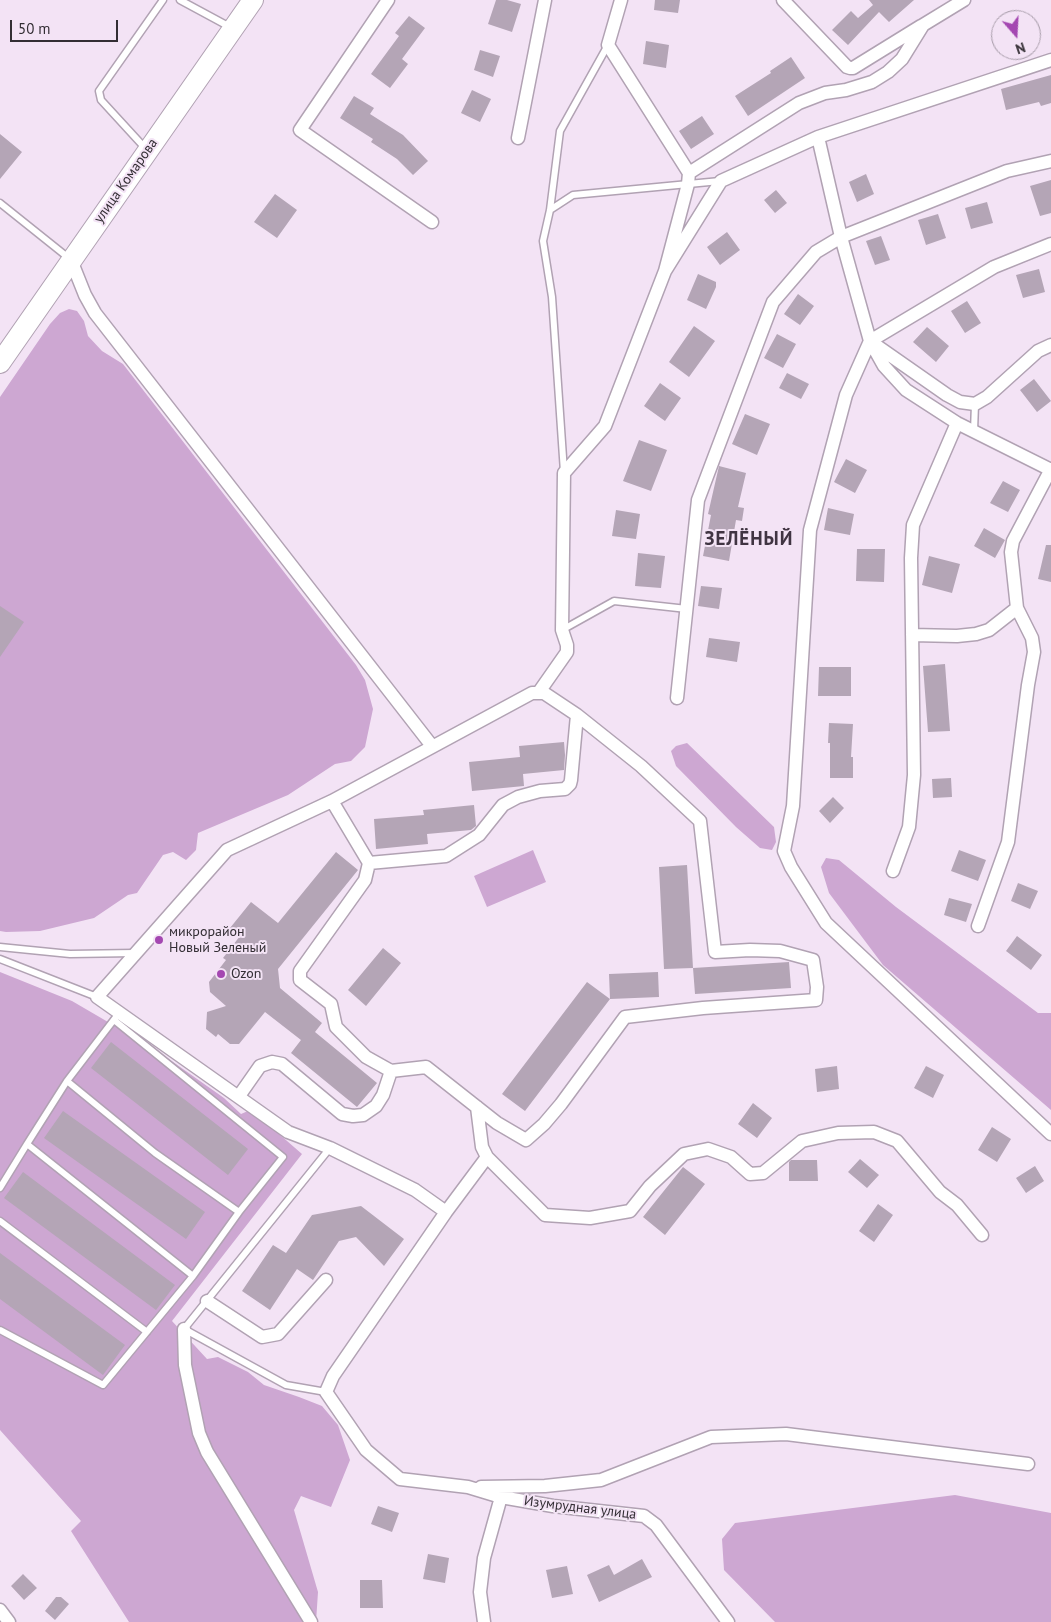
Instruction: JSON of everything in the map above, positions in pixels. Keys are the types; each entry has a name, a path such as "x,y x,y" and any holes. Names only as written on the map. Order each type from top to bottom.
{"main road":[{"name":"улица Комарова","path":"0,364 253,0"}],"street":[{"path":"388,0 300,130 432,222"},
{"path":"518,138 545,0"},
{"path":"621,0 608,45 688,179"},
{"path":"783,0 847,68 853,68 964,0"},
{"path":"539,692 567,652 567,645 562,630 564,473 606,426 665,271 688,179 799,103 825,93 846,90 872,82 880,77 902,59 923,24"},
{"path":"665,271 721,181 818,137 1051,60"},
{"path":"818,137 841,237 870,341 884,366 906,390 957,423 1051,470 1013,541 1011,560 1018,608 1032,638 1034,652 1008,842 978,926"},
{"path":"677,698 698,500 773,302 816,252 841,237 1007,171 1051,160"},
{"path":"1051,244 994,267 870,341 846,395 810,530 793,806 784,851 791,867 826,923 1051,1134"},
{"path":"71,260 85,295 95,313 432,746"},
{"path":"870,341 947,395 960,402 975,404 988,397 1038,351 1051,345"},
{"path":"893,871 909,828 914,775 911,558 913,525 957,423"},
{"path":"912,635 957,636 976,634 989,630 1018,608"},
{"path":"332,801 370,863 365,880 300,971 300,980 331,1004 336,1028 366,1057 391,1071 426,1067 497,1123 526,1140 544,1124 561,1104 625,1018 703,1008 816,1000 818,986 813,960 780,951 715,952 700,821 642,766 577,715 544,693 539,692 532,693 332,801 227,850 97,997 117,1017 239,1096 288,1132 330,1148 415,1190 446,1212"},
{"path":"370,863 446,856 479,835 503,806 518,797 540,790 565,789 572,780 577,715"},
{"path":"239,1096 260,1066 272,1062 282,1064 342,1114 363,1115 376,1106 383,1095 391,1071"},
{"path":"477,1108 482,1147 486,1157 545,1215 590,1218 630,1211 650,1186 684,1154 708,1149 731,1158 750,1174 763,1173 802,1141 838,1133 874,1132 896,1141 940,1192 957,1205 982,1235"},
{"path":"486,1157 333,1376 326,1392 366,1450 400,1479 468,1487 545,1486 601,1480 711,1437 786,1434 1028,1464"},
{"path":"207,1301 262,1337 278,1334 326,1280"},
{"path":"184,1329 185,1365 199,1433 207,1452 311,1622"},
{"name":"Изумрудная улица","path":"468,1487 501,1497 554,1506 644,1516 656,1525 728,1622"},
{"path":"484,1622 480,1592 484,1558 501,1497"},
{"path":"0,1610 9,1622"}],"lane":[{"path":"148,150 101,100 99,91 163,0"},
{"path":"180,0 233,29"},
{"path":"564,473 552,297 543,241 550,210 560,131 608,45"},
{"path":"550,210 574,195 688,179 721,181"},
{"path":"0,203 71,260"},
{"path":"974,431 975,404"},
{"path":"562,630 614,601 686,610"},
{"path":"0,947 70,954 135,953"},
{"path":"0,958 97,997"},
{"path":"0,1188 67,1082 117,1017 283,1156 239,1212 193,1276 103,1385 0,1330"},
{"path":"67,1082 155,1153 239,1212"},
{"path":"27,1144 193,1276"},
{"path":"326,1392 286,1385 184,1329 330,1148"},
{"path":"0,1221 147,1332"}],"shaded area":[{"path":"69,309 77,311 84,321 88,336 102,351 123,364 356,665 365,680 373,709 365,747 351,761 335,764 288,795 198,833 196,850 186,860 173,852 163,855 137,893 128,895 94,918 40,931 6,932 0,931 0,397 50,324 60,313"},
{"path":"687,743 774,827 776,842 772,850 760,848 736,827 676,766 671,751 676,746"},
{"path":"533,850 546,882 487,907 474,876"},
{"path":"826,858 839,860 896,907 1038,1013 1051,1013 1051,1110 883,965 829,893 821,867"},
{"path":"0,972 72,1001 156,1050 224,1098 241,1114 248,1111 256,1114 302,1154 172,1321 207,1359 218,1357 248,1372 264,1385 322,1406 338,1425 350,1460 331,1507 301,1496 294,1510 318,1592 316,1622 129,1622 71,1531 81,1521 0,1430"},
{"path":"955,1495 1051,1513 1051,1622 775,1622 724,1570 722,1539 735,1523"}],"building":[{"path":"496,0 507,0 521,4 512,32 488,24"},
{"path":"655,0 680,0 678,13 654,10"},
{"path":"869,0 914,0 889,22 879,12 848,45 832,30 851,11 858,18 873,5"},
{"path":"409,16 425,28 402,59 408,64 390,88 371,74 399,36 395,33"},
{"path":"646,41 669,45 666,68 643,64"},
{"path":"480,50 500,56 493,77 474,70"},
{"path":"791,57 805,78 748,116 735,96 771,73 770,71"},
{"path":"1051,75 1051,103 1041,106 1039,102 1006,110 1001,89"},
{"path":"472,90 491,99 480,122 461,113"},
{"path":"354,96 374,108 370,114 403,135 428,161 413,175 397,159 371,142 373,139 340,118"},
{"path":"702,116 714,134 691,149 679,131"},
{"path":"0,134 22,152 0,179"},
{"path":"866,174 874,194 857,202 849,182"},
{"path":"1051,180 1051,213 1040,216 1030,186"},
{"path":"776,190 787,203 775,213 764,200"},
{"path":"275,194 297,210 277,238 254,222"},
{"path":"987,202 993,223 971,229 965,208"},
{"path":"938,214 946,238 926,245 918,220"},
{"path":"727,232 740,250 720,265 707,247"},
{"path":"881,236 890,260 875,265 866,241"},
{"path":"1039,269 1045,292 1023,298 1016,275"},
{"path":"698,274 716,282 716,287 706,309 687,300"},
{"path":"798,294 814,306 800,325 784,314"},
{"path":"967,301 981,323 965,333 951,311"},
{"path":"694,326 715,341 689,377 669,362"},
{"path":"927,327 949,346 936,362 913,342"},
{"path":"777,334 796,344 783,368 764,358"},
{"path":"787,373 809,384 801,399 779,388"},
{"path":"1034,379 1051,401 1037,412 1020,390"},
{"path":"660,383 681,398 665,421 644,406"},
{"path":"745,414 770,424 757,455 732,444"},
{"path":"639,440 667,450 651,491 623,481"},
{"path":"846,459 867,470 855,493 834,482"},
{"path":"719,466 746,473 738,507 744,508 742,521 736,520 729,561 703,556 711,515 708,514"},
{"path":"1003,481 1020,490 1008,512 990,503"},
{"path":"828,508 854,514 850,535 824,530"},
{"path":"616,510 640,514 636,539 612,536"},
{"path":"984,528 1005,540 995,558 974,546"},
{"path":"1046,545 1051,545 1051,582 1038,579"},
{"path":"857,549 885,549 884,582 856,581"},
{"path":"638,553 665,556 661,588 635,586"},
{"path":"929,556 960,564 952,593 922,585"},
{"path":"701,586 722,588 719,609 698,606"},
{"path":"0,606 24,622 0,657"},
{"path":"709,638 740,642 737,662 706,657"},
{"path":"945,664 950,731 928,732 923,666"},
{"path":"819,667 851,667 851,696 818,696"},
{"path":"829,723 853,724 851,757 853,757 853,778 830,778"},
{"path":"564,742 564,770 523,774 524,786 472,791 469,762 520,757 519,746"},
{"path":"951,778 952,797 933,798 932,779"},
{"path":"833,797 844,808 830,823 819,811"},
{"path":"474,805 476,826 471,830 427,834 428,844 376,849 374,819 424,815 423,810"},
{"path":"959,850 986,860 978,881 951,871"},
{"path":"336,852 358,870 278,969 280,988 322,1023 315,1032 377,1083 357,1107 291,1053 301,1040 265,1012 239,1044 230,1044 218,1034 216,1037 206,1029 207,1012 226,1006 210,992 209,982 226,960 223,958 240,936 230,928 251,902 278,923"},
{"path":"687,865 693,968 664,969 659,867"},
{"path":"1018,883 1038,891 1030,909 1011,901"},
{"path":"949,898 972,904 966,922 944,915"},
{"path":"1017,936 1042,955 1031,970 1006,951"},
{"path":"383,948 401,963 366,1006 348,990"},
{"path":"789,962 791,988 695,994 693,968"},
{"path":"658,972 659,997 610,999 609,974"},
{"path":"587,982 610,999 525,1111 502,1094"},
{"path":"111,1042 248,1149 228,1175 91,1068"},
{"path":"837,1066 839,1089 817,1092 815,1069"},
{"path":"926,1066 944,1075 933,1098 914,1088"},
{"path":"753,1103 772,1118 757,1138 738,1124"},
{"path":"63,1111 205,1212 186,1239 44,1138"},
{"path":"992,1127 1011,1139 997,1162 978,1150"},
{"path":"860,1159 879,1175 867,1188 848,1172"},
{"path":"791,1160 817,1160 818,1181 789,1181 789,1162"},
{"path":"1035,1166 1044,1181 1026,1193 1016,1178"},
{"path":"683,1167 705,1184 665,1235 643,1217"},
{"path":"23,1172 175,1285 156,1310 4,1198"},
{"path":"878,1204 893,1215 874,1242 859,1231"},
{"path":"361,1206 404,1239 384,1266 356,1237 339,1241 313,1280 297,1269 270,1310 242,1291 273,1245 286,1253 312,1215"},
{"path":"0,1253 125,1345 103,1375 0,1299"},
{"path":"378,1506 399,1513 392,1532 371,1524"},
{"path":"428,1554 449,1558 445,1583 423,1579"},
{"path":"642,1559 652,1577 599,1602 587,1575 609,1565 614,1575"},
{"path":"567,1566 573,1594 552,1598 546,1570"},
{"path":"23,1574 37,1588 24,1600 11,1586"},
{"path":"360,1580 382,1580 383,1608 360,1608"},
{"path":"56,1597 61,1597 69,1604 55,1620 45,1611"}],"place":[{"name":"микрорайон Новый Зеленый","path":"159,940"},
{"name":"Ozon","path":"221,974"}],"district":[{"name":"ЗЕЛЁНЫЙ","path":"749,540"}]}
